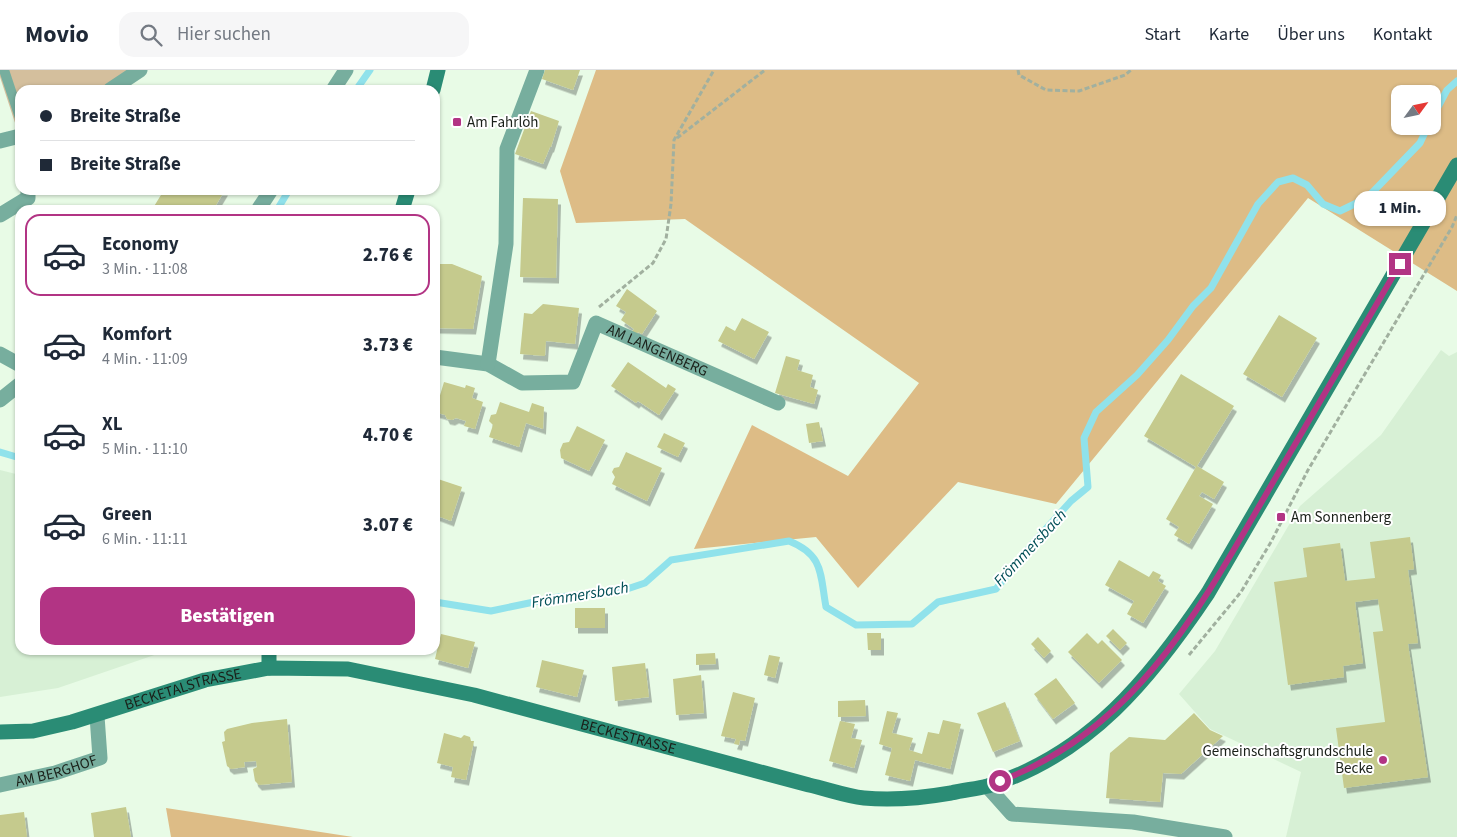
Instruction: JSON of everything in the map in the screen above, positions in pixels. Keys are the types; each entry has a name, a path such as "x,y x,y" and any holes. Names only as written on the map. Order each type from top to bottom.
{"main road":[{"path":"434,85 438,70"},
{"name":"BECKESTRASSE","path":"269,668 348,668 474,695 863,798 914,799 987,786 1027,771 1073,745 1098,726 1140,685 1164,657 1208,593 1457,165"},
{"path":"269,655 269,668"},
{"name":"BECKETALSTRASSE","path":"97,716 205,680 269,668"},
{"path":"0,732 33,730 97,716"}],"street":[{"path":"118,85 140,70"},
{"path":"336,85 346,70"},
{"path":"488,364 506,244 507,149 537,70"},
{"path":"0,141 15,137"},
{"path":"16,205 28,198 28,195"},
{"path":"0,215 15,206"},
{"name":"AM LANGENBERG","path":"440,358 488,364 522,383 573,382 596,323 778,403"},
{"path":"0,354 15,362"},
{"path":"0,400 15,388"},
{"name":"AM BERGHOF","path":"0,785 55,773 100,758 97,716"},
{"path":"987,786 1012,814 1133,822 1225,837"}],"lane":[{"path":"4,70 15,103"}],"path":[{"path":"596,323 600,304 653,263 666,239 671,204 674,140 714,70"},
{"path":"674,140 765,70"},
{"path":"1018,70 1019,75 1046,90 1079,91 1125,76 1131,70"}],"shaded area":[{"path":"0,70 133,70 109,85 15,85 15,123 0,77"},
{"path":"596,70 1457,70 1457,291 1308,198 1056,504 958,482 858,588 816,537 694,549 752,425 848,476 919,383 685,219 576,223 560,171"},
{"path":"1441,350 1449,356 1457,352 1457,837 1286,837 1301,772 1210,729 1179,694 1215,651 1300,506 1381,435"},
{"path":"0,470 15,474 15,655 154,655 58,688 0,697"},
{"path":"166,808 353,837 171,837"}],"building":[{"path":"545,70 580,70 573,90 542,79"},
{"path":"531,111 559,121 551,147 543,164 515,154"},
{"path":"161,195 222,195 216,205 155,205"},
{"path":"523,198 558,199 556,278 520,277"},
{"path":"440,264 452,264 482,276 473,329 440,328"},
{"path":"627,289 657,311 642,334 638,332 636,336 631,333 634,329 621,320 626,312 616,306"},
{"path":"543,304 579,308 575,344 546,341 545,356 520,354 524,313 532,314"},
{"path":"1279,315 1317,338 1282,397 1243,374"},
{"path":"742,318 769,332 754,359 718,341 726,326 735,331"},
{"path":"786,356 800,360 797,370 813,375 810,387 818,390 814,404 775,393"},
{"path":"628,362 666,388 668,384 676,389 659,415 638,401 636,403 611,386"},
{"path":"1181,374 1234,406 1197,466 1224,482 1214,499 1202,492 1199,496 1213,504 1189,544 1174,535 1179,527 1166,519 1196,467 1144,436"},
{"path":"444,382 465,388 466,385 475,388 472,398 483,402 475,429 464,426 466,421 456,418 452,420 447,419 445,415 440,414 440,395"},
{"path":"500,402 529,412 532,403 544,407 543,429 526,423 519,447 489,437 493,425 489,421 491,415 496,414"},
{"path":"819,422 823,441 809,443 806,424"},
{"path":"577,426 605,440 589,471 561,458 560,450 563,443 569,442"},
{"path":"664,433 685,443 678,457 657,447"},
{"path":"626,452 662,468 647,501 612,484 615,477 612,472 614,468 619,467"},
{"path":"440,480 462,487 451,521 440,517"},
{"path":"1410,537 1414,569 1408,570 1418,643 1408,644 1428,777 1344,788 1336,728 1385,722 1373,632 1383,631 1378,599 1355,602 1363,663 1343,666 1344,677 1288,685 1274,582 1307,577 1303,548 1340,543 1345,581 1375,578 1370,542"},
{"path":"1119,560 1149,577 1153,571 1161,575 1158,581 1166,586 1143,623 1127,614 1134,601 1105,585"},
{"path":"575,608 605,608 605,628 575,628"},
{"path":"1113,629 1127,643 1120,650 1106,636"},
{"path":"867,633 881,633 881,650 868,650"},
{"path":"1087,633 1098,644 1102,640 1122,660 1099,683 1068,652"},
{"path":"441,634 475,642 468,668 435,659 436,655 440,655"},
{"path":"1038,637 1051,651 1044,658 1031,644"},
{"path":"715,653 716,664 696,665 696,654"},
{"path":"769,655 780,657 775,678 764,675"},
{"path":"542,660 584,670 577,697 536,687"},
{"path":"645,663 649,697 615,701 612,667"},
{"path":"701,675 704,713 676,715 673,679"},
{"path":"1056,678 1075,703 1053,719 1034,694"},
{"path":"733,692 755,698 745,741 740,740 739,745 734,744 736,739 721,736"},
{"path":"865,700 866,716 838,717 838,701"},
{"path":"1005,702 1020,741 993,752 977,713"},
{"path":"887,711 898,713 892,733 913,738 909,750 922,754 928,732 939,734 943,720 961,724 950,769 915,760 910,781 885,775 892,748 879,744"},
{"path":"1194,713 1210,730 1223,736 1181,774 1163,773 1160,802 1106,798 1110,753 1129,737 1165,740"},
{"path":"287,719 292,782 259,785 255,781 253,769 257,767 256,761 244,762 245,767 231,769 227,766 222,742 225,741 224,732 227,729 252,723"},
{"path":"840,721 855,724 851,738 862,740 854,768 829,761"},
{"path":"444,733 461,738 464,735 470,737 471,741 474,741 466,780 451,777 453,767 437,763"},
{"path":"126,807 131,837 94,837 91,813"},
{"path":"24,812 27,837 0,837 0,815"}],"waterway":[{"path":"360,85 370,70"},
{"name":"Frömmersbach","path":"1441,101 1447,90 1457,81"},
{"name":"Frömmersbach","path":"440,603 491,611 558,597 621,591 645,583 671,560 789,541 809,553 815,559 821,575 826,607 856,625 912,624 938,602 996,589 1034,542 1071,501 1088,487 1084,438 1096,412 1137,375 1168,340 1193,306 1211,288 1258,204 1278,182 1293,178 1307,185 1323,204 1340,211 1367,198 1420,143 1424,135"},
{"path":"280,205 286,195"},
{"path":"0,452 15,456"}],"place":[{"name":"Am Fahrlöh","path":"457,122"},
{"name":"Am Sonnenberg","path":"1281,517"},
{"name":"Gemeinschaftsgrundschule Becke","path":"1383,760"}],"route":[{"path":"1000,781 1027,771 1073,745 1098,726 1140,685 1164,657 1208,593 1400,264"}]}
